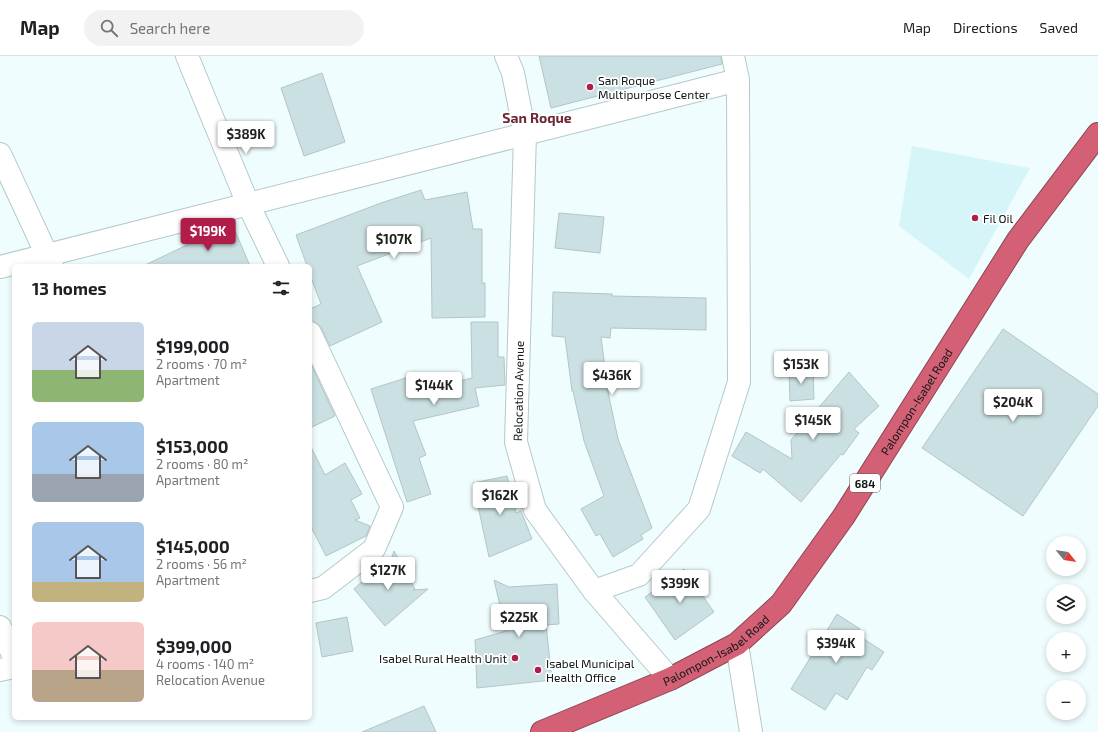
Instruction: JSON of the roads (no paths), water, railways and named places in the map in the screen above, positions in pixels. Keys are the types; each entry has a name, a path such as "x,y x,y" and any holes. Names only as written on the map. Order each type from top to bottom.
{"highway":[{"name":"Palompon-Isabel Road","path":"542,732 670,679 737,644 781,604 844,516 1018,240 1098,134"}],"street":[{"path":"187,56 248,204 277,264"},
{"name":"Relocation Avenue","path":"506,56 514,73 525,134 516,442 535,510 594,591 670,679"},
{"path":"594,591 639,575 699,509 739,382 738,80 733,56"},
{"path":"21,264 49,260 248,204 738,80"},
{"path":"0,154 49,260"},
{"path":"0,267 12,265"},
{"path":"312,338 392,507 374,549 323,588 312,591"},
{"path":"0,627 12,653"},
{"path":"737,644 751,732"},
{"path":"0,670 12,667"}],"place":[{"name":"San Roque Multipurpose Center","path":"590,87"},
{"name":"Fil Oil","path":"975,218"},
{"name":"Isabel Rural Health Unit","path":"515,658"},
{"name":"Isabel Municipal Health Office","path":"538,670"}],"district":[{"name":"San Roque","path":"537,117"}]}
